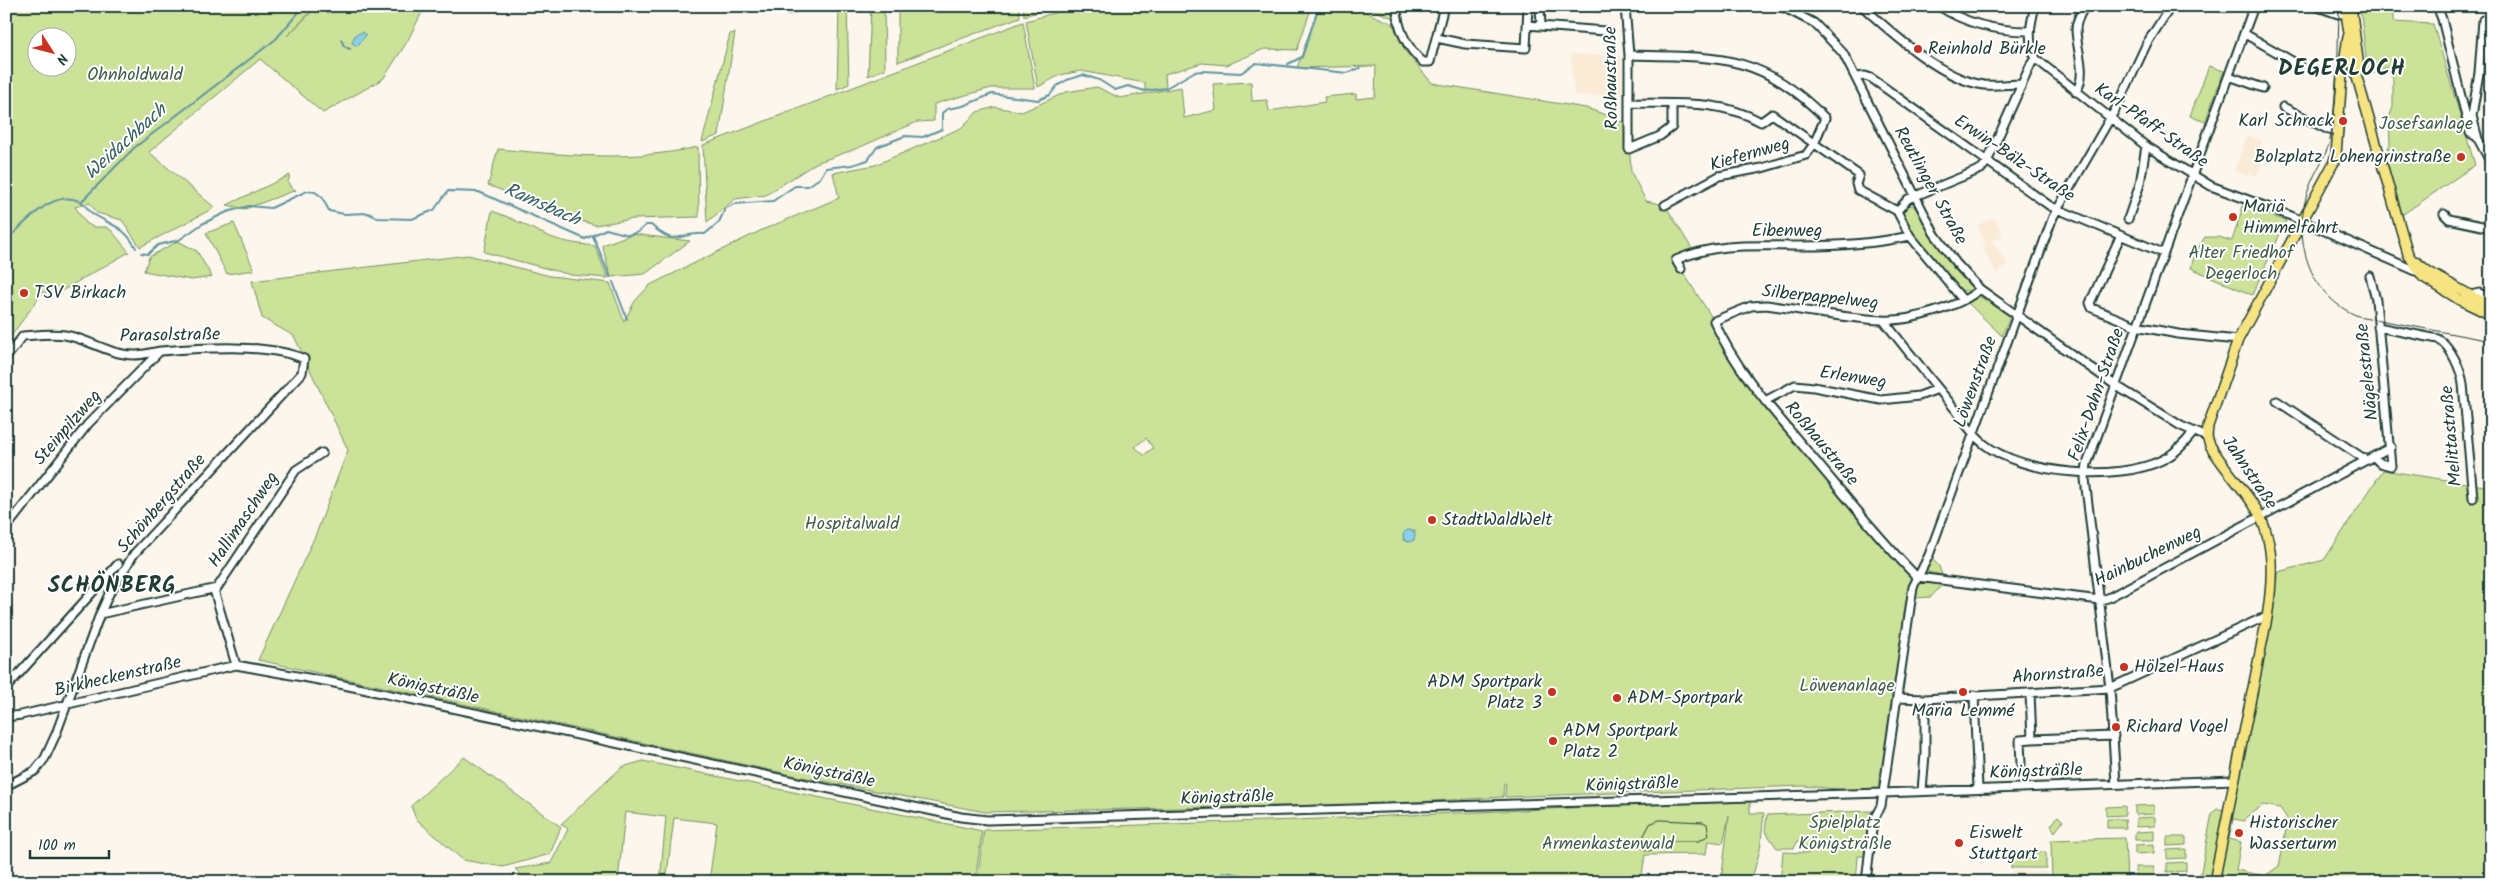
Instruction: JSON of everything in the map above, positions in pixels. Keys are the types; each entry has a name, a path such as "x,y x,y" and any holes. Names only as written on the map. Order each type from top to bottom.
{"main road":[{"path":"2348,10 2348,37 2355,73 2401,237 2408,254 2418,272 2439,288 2491,315"},
{"path":"2348,10 2356,45 2360,88"},
{"name":"Jahnstraße","path":"2214,882 2267,618 2272,568 2269,540 2260,516 2214,452 2207,437 2212,411 2238,340 2333,164 2348,37"},
{"name":"Jahnstraße","path":"2343,70 2356,45"},
{"path":"2343,70 2355,73"},
{"path":"2408,254 2419,266 2491,307"},
{"path":"2418,272 2439,278"}],"street":[{"path":"1397,6 1402,32 1408,45 1423,62 1430,62 1444,6"},
{"path":"1437,38 1465,44 1526,48 1528,6"},
{"path":"1540,6 1540,26"},
{"path":"1588,6 1602,7"},
{"name":"Roßhaustraße","path":"1625,6 1629,55 1629,149 1660,136 1672,127 1672,104"},
{"name":"Reutlinger Straße","path":"1781,6 1802,15 1824,32 1843,53 1914,196 1940,241 1980,289 2016,317 2115,385 2193,433 2207,437"},
{"path":"1862,6 1896,37 1929,60 1964,80 1984,85 2022,84"},
{"path":"1939,6 1953,15 2000,30 2029,31"},
{"path":"1629,103 1700,104 1728,108 1745,113 1761,122 1772,114 1859,175 1856,184 1858,190 1897,212 1907,200 1914,196 1981,169 1987,162 2022,84 2036,59 2031,47 2029,31 2035,6"},
{"path":"2076,92 2080,82 2081,64 2076,28 2078,17 2085,6"},
{"name":"Löwenstraße","path":"1866,882 1873,821 1881,806 1911,598 1917,577 1929,555 2056,210 2111,119 2147,43 2171,6"},
{"name":"Felix-Dahn-Straße","path":"2116,784 2110,688 2086,472 2136,326 2254,6"},
{"path":"2316,6 2327,12 2348,10"},
{"path":"2437,6 2442,19 2470,133 2477,137"},
{"path":"2483,20 2479,73 2472,116 2477,137 2490,160"},
{"path":"1527,25 1605,31"},
{"path":"2245,34 2299,65"},
{"path":"1629,55 1722,59 1739,62 1765,71 1798,93 1825,118 1814,144"},
{"name":"Karl-Pfaff-Straße","path":"2036,59 2146,146 2210,186 2302,220 2418,272"},
{"name":"Erwin-Bälz-Straße","path":"1857,78 1865,76 1871,78 2056,210 2163,253"},
{"path":"2229,76 2263,88"},
{"path":"2283,107 2329,130 2338,132"},
{"name":"Kiefernweg","path":"1664,205 1719,176 1796,159 1806,155 1814,144"},
{"path":"2128,219 2140,184 2146,146"},
{"name":"Reutlinger Straße","path":"1897,212 1910,236 1963,300"},
{"path":"2444,214 2449,219 2491,228"},
{"name":"Eibenweg","path":"1681,269 1676,260 1694,252 1729,246 1846,245 1880,242 1910,236"},
{"path":"2120,237 2090,303 2092,308 2136,326 2178,334 2238,340"},
{"name":"Nägelestraße","path":"2370,276 2378,327 2391,448 2391,466 2380,463 2374,457"},
{"name":"Silberpappelweg","path":"1714,321 1751,306 1766,305 1884,320 1937,312 1963,300 1980,289"},
{"path":"2471,295 2480,293 2491,299"},
{"path":"1884,320 1974,433 1996,452 2023,463 2050,470 2099,473 2120,471 2154,463 2175,453 2193,433"},
{"name":"Roßhaustraße","path":"1714,321 1729,350 1765,401 1891,551 1917,577"},
{"name":"Melittastraße","path":"2378,327 2438,339 2445,346 2458,369 2463,384 2473,498"},
{"name":"Parasolstraße","path":"6,358 23,336 65,335 114,353 135,355 205,349 269,349 289,352 304,358 302,373"},
{"name":"Steinpilzweg","path":"6,528 88,424 159,352"},
{"name":"Schönbergstraße","path":"6,786 35,771 45,758 100,614 109,594 134,554 302,373"},
{"name":"Erlenweg","path":"1765,401 1795,385 1880,400 1919,396 1938,389"},
{"path":"2277,401 2366,460"},
{"name":"Hainbuchenweg","path":"1917,577 2100,600 2108,598 2391,448"},
{"name":"Hallimaschweg","path":"100,614 129,606 214,590 296,470 322,453"},
{"path":"6,688 118,564"},
{"path":"214,590 236,664"},
{"name":"Ahornstraße","path":"1897,698 2110,688 2260,619 2267,618"},
{"name":"Birkheckenstraße","path":"6,717 22,715 236,664"},
{"name":"Königsträßle","path":"236,664 321,680 961,817 987,820 1883,793 2234,780"},
{"path":"2030,693 2032,739"},
{"path":"1974,695 1978,789"},
{"path":"1922,791 1925,754 1925,698"},
{"path":"2021,765 2020,740 2114,736"}],"shaded area":[{"path":"1571,54 1621,56 1622,95 1574,96"},
{"path":"2247,135 2262,141 2259,149 2266,152 2257,176 2249,173 2248,176 2234,171"},
{"path":"1995,218 2003,236 1992,241 2008,264 1997,274 1982,247 1986,245 1977,225"},
{"path":"2012,871 2046,872 2047,882 2012,882"}],"green space":[{"name":"Ohnholdwald","path":"6,6 316,6 287,36 318,6 425,6 407,42 383,79 323,113 260,59 149,152 214,207 140,247 122,220 97,213 90,203 75,207 86,223 93,227 106,227 111,230 129,252 58,293 52,289 47,293 43,292 6,343"},
{"path":"789,6 810,6 809,9 787,15"},
{"path":"847,6 849,84 837,89 839,7"},
{"path":"871,6 884,6 885,69 868,76"},
{"path":"898,6 1019,6 1020,17 898,62"},
{"path":"1023,6 1037,6 1038,12 1024,16"},
{"path":"1079,6 1312,6 1297,50 1264,49 1227,65 1202,63 1165,74 1166,88 1145,91 1145,83 1081,71 1060,75 1038,87 1026,21"},
{"name":"Hospitalwald","path":"1319,6 1352,6 1393,24 1405,51 1432,83 1586,108 1606,115 1613,122 1628,121 1631,172 1646,201 1665,205 1694,252 1677,260 1681,269 1765,401 1917,577 1883,793 1804,786 1505,797 1506,784 1504,783 1503,797 1381,804 985,812 802,777 258,660 316,534 348,450 294,336 262,318 252,281 468,255 550,276 610,283 624,321 635,301 650,285 762,230 839,198 833,173 875,165 961,128 977,112 995,107 1022,112 1066,92 1097,87 1120,98 1181,87 1184,118 1216,110 1213,84 1251,82 1252,101 1267,100 1269,111 1325,102 1324,97 1356,94 1356,99 1375,97 1376,66 1297,68","holes":["1146,438 1153,448 1144,455 1135,447","1406,531 1415,531 1414,540 1409,542 1403,540"]},
{"path":"1364,6 1391,6 1393,18"},
{"name":"Josefsanlage","path":"2360,6 2393,6 2393,22 2433,24 2475,165 2396,219 2386,153 2390,144 2389,118 2393,107 2393,78 2387,67 2368,76"},
{"path":"1023,22 1035,88 991,88 934,104 934,121 917,122 858,148 816,163 766,195 735,199 707,222 703,145"},
{"path":"735,33 719,135 702,142 730,34"},
{"path":"2209,66 2224,71 2205,122 2190,116"},
{"path":"698,147 699,217 633,219 595,225 568,217 488,185 498,149 573,155 623,156 673,152"},
{"path":"290,175 288,182 291,188 296,190 245,209 227,205"},
{"path":"1910,205 1914,206 1953,268 1972,288 1970,291 1957,290 1916,240 1904,219 1903,211"},
{"name":"Alter Friedhof Degerloch","path":"2243,206 2286,221 2252,295 2191,268 2195,253 2205,237 2219,237 2232,241"},
{"path":"492,211 552,237 595,246 608,278 571,275 484,252"},
{"path":"234,223 254,270 227,274 206,233"},
{"path":"632,234 690,241 645,274 611,277 602,245"},
{"path":"178,241 197,251 212,277 191,280 144,271 149,257"},
{"path":"1979,296 2010,316 2002,336 1967,302"},
{"path":"2383,470 2491,487 2491,882 2199,882 2212,813 2217,809 2233,811 2237,777 2278,572 2324,560","holes":["2263,805 2280,808 2288,820 2279,866 2265,876 2236,870 2241,842 2229,839 2233,819 2245,821 2246,817"]},
{"path":"1931,558 1939,566 1942,575 1928,572 1927,569"},
{"path":"1922,582 1942,585 1931,597 1916,598 1919,584"},
{"path":"464,757 561,827 550,854 503,867 463,860 416,819 411,806"},
{"path":"643,761 982,831 975,882 709,882 717,823 674,818 666,882 660,882 666,817 625,812 618,882 529,882 515,869 551,863 568,829 561,824 622,767"},
{"name":"Armenkastenwald","path":"1750,800 1750,813 1764,813 1760,850 1751,882 1721,882 1729,816 1723,843 1708,841 1706,854 1645,855 1641,882 977,882 984,830 1297,820"},
{"path":"2154,805 2154,814 2135,815 2135,806"},
{"path":"2125,806 2125,815 2106,816 2106,807"},
{"name":"Spielplatz Königsträßle","path":"1871,811 1865,856 1858,856 1856,882 1780,882 1783,852 1810,853 1808,847 1802,846 1802,842 1798,841 1794,848 1777,848 1765,831 1767,815"},
{"path":"2058,816 2063,821 2055,832 2051,826"},
{"path":"2155,817 2155,826 2136,827 2136,818"},
{"path":"2107,819 2125,819 2126,828 2107,828"},
{"path":"2154,831 2154,840 2135,840 2135,832"},
{"path":"2167,837 2186,837 2186,845 2167,846"},
{"path":"2125,838 2127,882 2052,882 2051,840"},
{"path":"2154,844 2154,853 2135,854 2135,845"},
{"path":"2186,849 2186,858 2167,859 2167,850"},
{"path":"2011,852 2046,852 2046,868 2011,868"},
{"path":"2186,862 2186,871 2167,872 2167,863"},
{"path":"2135,867 2154,867 2154,876 2136,876"}],"water":[{"path":"363,32 366,35 357,46 352,43 355,35"},
{"path":"1407,530 1411,530 1415,536 1411,542 1407,542 1403,538 1403,534"}],"waterway":[{"name":"Weidachbach","path":"81,202 134,148 276,39 304,6"},
{"path":"1288,64 1302,57 1319,6"},
{"path":"341,39 344,46 350,49"},
{"name":"Ramsbach","path":"141,253 148,254 158,245 179,240 202,224 227,212 249,206 271,208 307,191 315,192 322,197 329,211 344,214 368,213 378,218 412,219 434,210 448,191 479,192 585,239 606,229 629,235 638,232 646,225 651,225 672,238 705,234 719,222 725,209 734,204 773,201 795,186 808,186 820,178 826,168 852,165 868,160 877,147 905,136 923,137 942,129 942,113 947,109 963,106 992,94 1038,100 1050,95 1057,86 1067,80 1083,75 1099,80 1115,90 1128,86 1145,91 1166,88 1194,72 1241,73 1256,63 1347,73 1360,68"},
{"name":"Ramsbach","path":"6,240 30,217 50,203 70,199 81,202 93,214 123,231 136,248"},
{"path":"593,236 610,277"},
{"path":"613,282 627,319"},
{"path":"1212,882 1224,872 1290,882"}],"tram line":[{"path":"2339,6 2336,87 2331,135 2327,149 2309,188 2304,207 2303,245 2308,263 2316,280 2327,294 2341,307 2358,316 2491,341"},
{"path":"1660,820 1703,822 1707,824 1709,835 1699,841 1672,841 1649,851 1643,849 1641,841 1650,824 1660,820"}],"place":[{"name":"Reinhold Bürkle","path":"1918,49"},
{"name":"Karl Schrack","path":"2343,121"},
{"name":"Bolzplatz Lohengrinstraße","path":"2461,157"},
{"name":"Mariä Himmelfahrt","path":"2233,217"},
{"name":"TSV Birkach","path":"24,293"},
{"name":"StadtWaldWelt","path":"1432,520"},
{"name":"Hölzel-Haus","path":"2124,667"},
{"name":"ADM Sportpark Platz 3","path":"1552,692"},
{"name":"Maria Lemmé","path":"1963,692"},
{"name":"ADM-Sportpark","path":"1617,698"},
{"name":"Richard Vogel","path":"2116,727"},
{"name":"ADM Sportpark Platz 2","path":"1553,741"},
{"name":"Historischer Wasserturm","path":"2239,833"},
{"name":"Eiswelt Stuttgart","path":"1959,843"}],"district":[{"name":"DEGERLOCH","path":"2342,69"},
{"name":"SCHÖNBERG","path":"112,586"}],"park label":[{"name":"Löwenanlage","path":"1847,686"}]}
